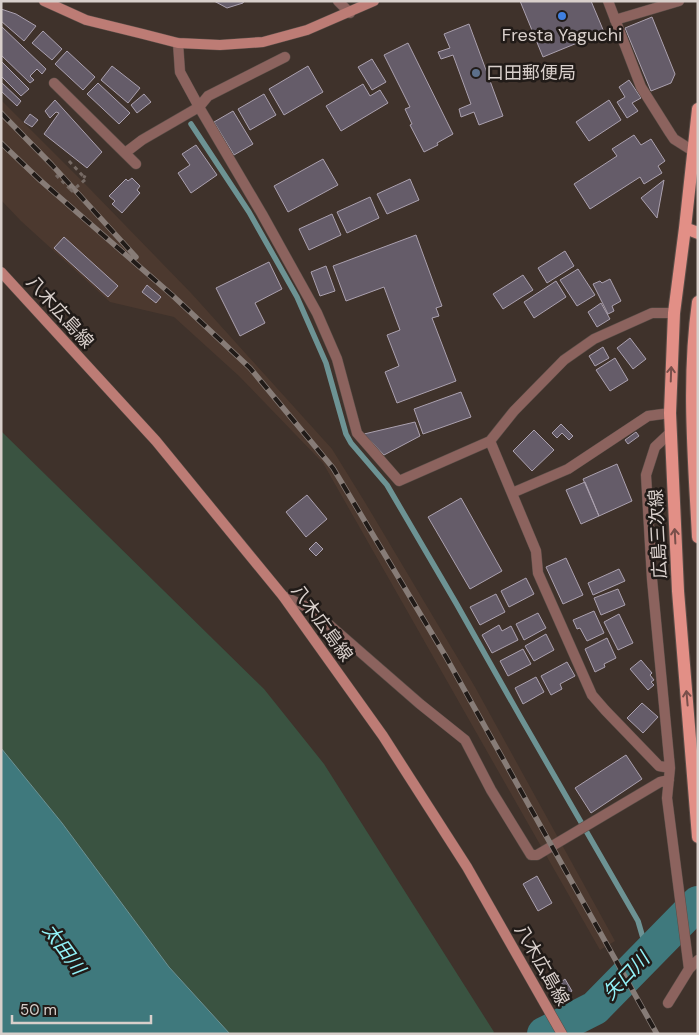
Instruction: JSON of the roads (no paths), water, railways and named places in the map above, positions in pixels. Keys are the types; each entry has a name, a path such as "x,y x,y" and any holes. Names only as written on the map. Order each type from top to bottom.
{"main road":[{"path":"44,1 86,20 178,42 220,44 263,42 307,30 374,1"},
{"name":"広島三次線","path":"698,109 674,313 670,413 678,592 698,837"},
{"path":"685,228 698,233"},
{"name":"八木広島線","path":"1,272 156,441 282,596 383,736 446,834 467,867 562,1034"},
{"path":"698,302 694,331 696,347 695,435 698,537"}],"street":[{"path":"338,1 350,13"},
{"path":"608,1 641,86 674,139 693,151"},
{"path":"615,20 680,1"},
{"path":"178,42 180,72 198,107 262,214 317,313 336,359 357,433 399,481 490,442 514,411 564,360 594,340 652,313 674,313"},
{"path":"125,153 142,140 198,107 208,96 286,57"},
{"path":"54,83 136,164"},
{"path":"512,493 568,469 648,416 670,413"},
{"path":"670,432 654,447 646,475 652,579 670,768 667,798 689,969"},
{"path":"490,442 536,551 538,573 592,695 604,710 659,766 670,768"},
{"path":"282,596 311,609 420,704 465,740 491,790 531,855 537,855 660,782 669,780"},
{"path":"668,1003 689,969 698,960"}],"water":[{"name":"太田川","path":"1,748 62,823 169,967 230,1034 1,1034"}],"waterway":[{"path":"191,124 249,212 297,297 326,363 346,434 351,443 387,485 638,921 643,938 635,966"},
{"name":"矢口川","path":"544,1034 595,1008 698,903"}],"railway":[{"path":"1,113 52,165 136,257"},
{"path":"1,143 41,181 172,295 250,368 333,468 446,657 657,1034"}],"place":[{"name":"Fresta Yaguchi","path":"562,16"},
{"name":"口田郵便局","path":"476,73"}]}
